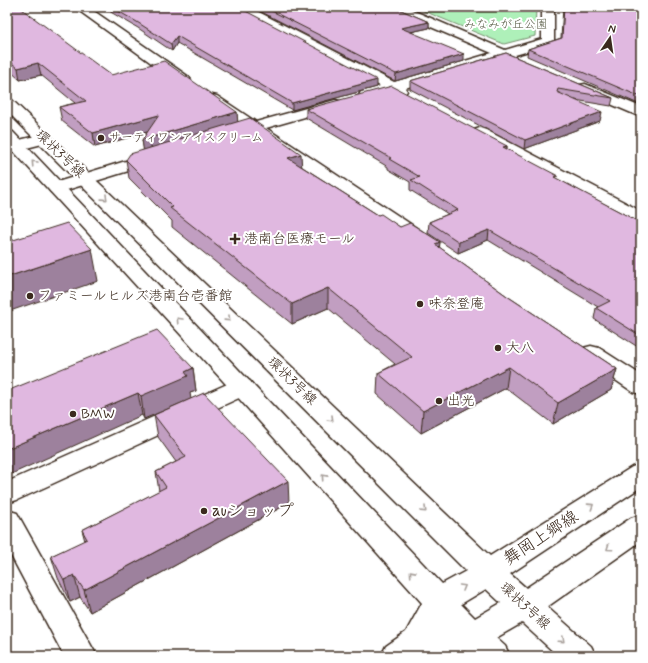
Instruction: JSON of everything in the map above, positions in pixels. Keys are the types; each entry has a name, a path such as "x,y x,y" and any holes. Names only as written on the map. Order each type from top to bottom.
{"street":[{"path":"80,7 253,128 437,250"},
{"path":"240,7 416,99"},
{"path":"395,7 525,63"},
{"path":"230,134 394,88 548,41 548,7"},
{"path":"576,84 641,112"},
{"name":"環状3号線","path":"7,103 488,573 580,656"},
{"path":"465,125 639,214"},
{"path":"10,143 44,139"},
{"name":"環状3号線","path":"10,143 57,188 439,602 471,636 494,656"},
{"path":"57,188 170,153"},
{"path":"575,342 641,386"},
{"path":"7,493 242,387"},
{"name":"舞岡上郷線","path":"439,602 488,573 641,474"},
{"path":"7,521 81,656"},
{"path":"407,649 471,636 524,606 641,526"},
{"path":"407,649 439,602"}],"green space":[{"name":"みなみが丘公園","path":"414,7 536,7 535,36 504,44"}],"building":[{"path":"7,7 19,7 111,75 164,61 237,112 142,140 159,115 93,133 59,107 86,101 38,63 18,68 7,59"},
{"path":"111,7 238,7 377,80 292,103 177,36 171,44"},
{"path":"264,7 394,7 429,22 401,28 464,54 396,74"},
{"path":"564,7 641,7 641,97 528,49 562,38"},
{"path":"506,53 613,98 558,89 557,92 602,112 525,140 410,81"},
{"path":"392,86 507,146 503,147 558,176 554,177 641,223 641,273 637,276 641,278 641,336 596,308 610,301 489,230 459,242 429,222 458,210 411,180 420,177 389,159 391,158 306,109"},
{"path":"250,118 301,154 288,158 378,215 381,214 400,227 410,223 440,242 435,244 507,296 617,369 558,403 509,367 423,411 378,373 412,357 328,288 292,304 170,208 173,207 126,160 130,154"},
{"path":"67,223 92,249 7,277 7,242"},
{"path":"157,330 193,368 185,372 188,376 141,396 138,393 7,449 7,391"},
{"path":"204,393 288,481 84,590 74,575 64,580 51,556 87,539 82,530 166,487 156,472 186,457 154,415"}],"place":[{"name":"サーティワンアイスクリーム","path":"101,138"},
{"name":"港南台医療モール","path":"235,239"},
{"name":"ファミールヒルズ港南台壱番館","path":"30,296"},
{"name":"味奈登庵","path":"420,304"},
{"name":"大八","path":"498,348"},
{"name":"出光","path":"439,401"},
{"name":"BMW","path":"73,414"},
{"name":"auショップ","path":"204,511"}]}
